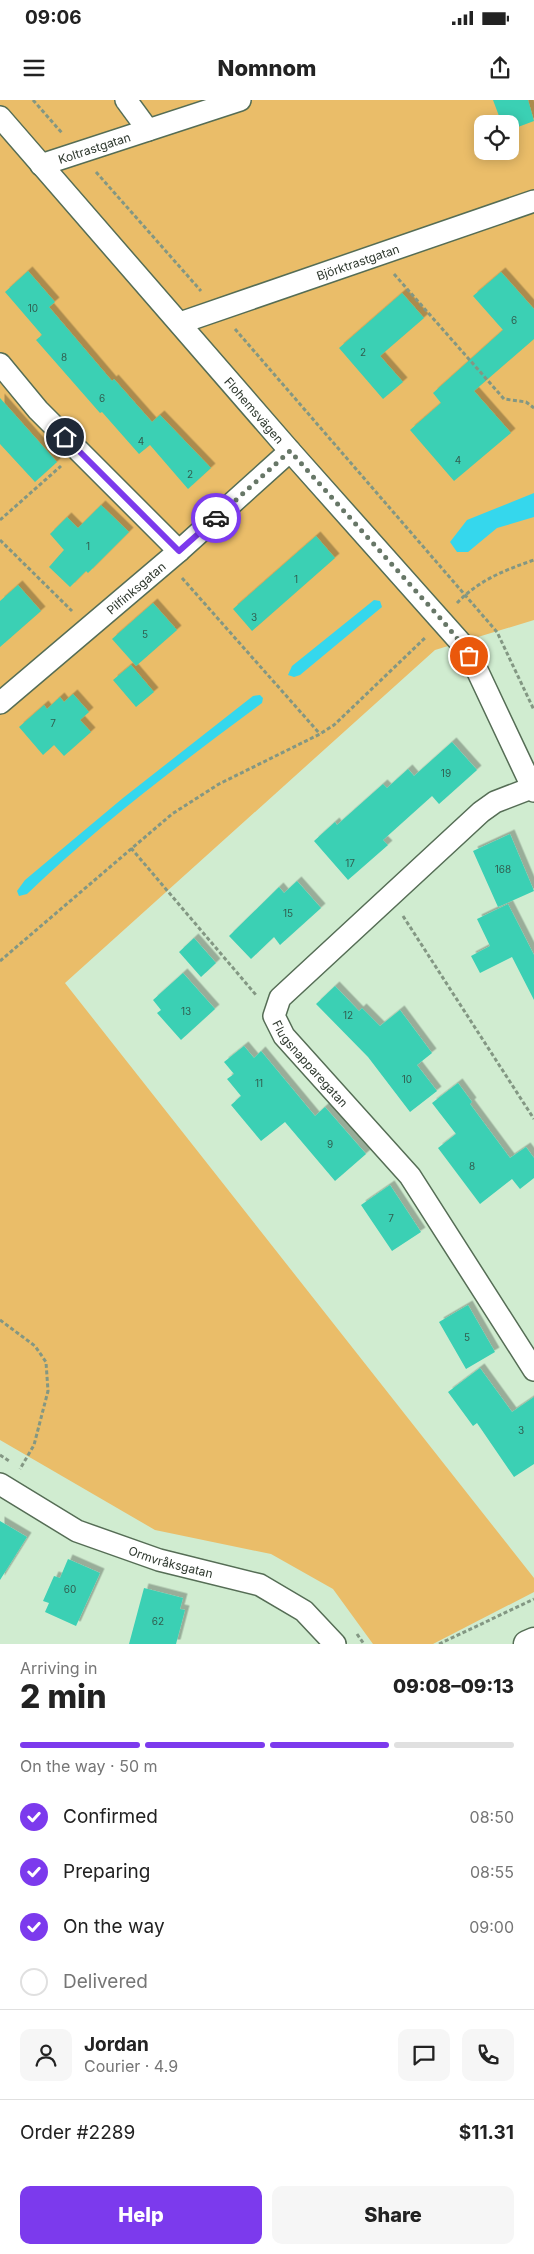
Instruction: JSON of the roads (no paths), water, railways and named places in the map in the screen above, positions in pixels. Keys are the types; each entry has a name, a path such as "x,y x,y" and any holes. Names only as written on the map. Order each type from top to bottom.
{"street":[{"name":"Koltrastgatan","path":"126,100 148,130"},
{"name":"Koltrastgatan","path":"42,165 240,100"},
{"name":"Flohemsvägen","path":"0,117 290,451 461,643 477,670 534,789"},
{"name":"Björktrastgatan","path":"180,324 534,201"},
{"path":"0,364 38,410 78,450 173,556"},
{"name":"Pilfinksgatan","path":"0,703 173,556 290,451"},
{"name":"Flugsnapparegatan","path":"534,789 495,802 480,812 280,998 274,1016 284,1036 410,1176 534,1370"},
{"name":"Ormvråksgatan","path":"0,1484 77,1531 160,1560 260,1585 304,1610 336,1644"},
{"path":"527,1644 534,1641"}],"water":[{"path":"534,493 534,517 497,528 468,552 457,552 450,542 467,520"},
{"path":"374,600 380,601 382,607 300,675 294,677 288,675 292,666"},
{"path":"260,695 263,698 262,703 171,771 83,843 27,894 19,896 17,891 25,880 123,798 253,696"}]}
